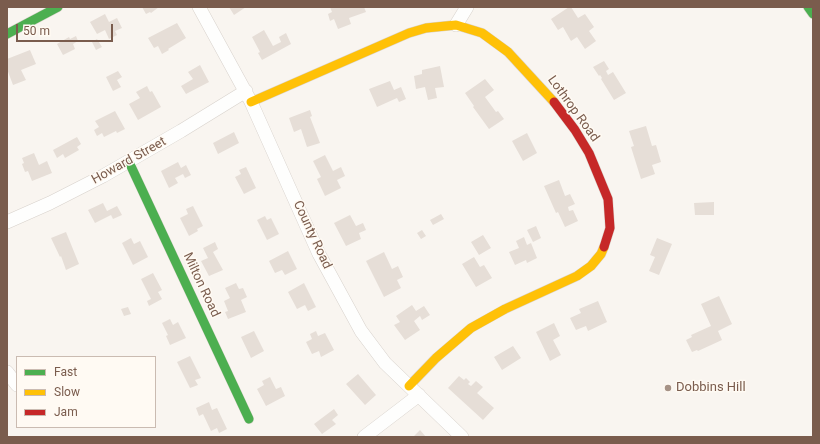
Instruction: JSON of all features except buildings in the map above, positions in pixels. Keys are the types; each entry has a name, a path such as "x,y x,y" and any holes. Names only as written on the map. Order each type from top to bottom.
{"main road":[{"path":"7,34 43,11 58,7"},
{"path":"808,7 813,14"},
{"name":"Lothrop Road","path":"248,96 409,33 426,28 456,25 470,28 495,41 526,70 559,107 589,153 608,199 610,215 610,228 607,241 601,254 591,266 577,276 505,309 471,328 436,358 409,386"},
{"name":"Milton Road","path":"129,162 249,419"}],"street":[{"name":"County Road","path":"199,7 248,96 306,226 331,278 361,332 373,349 385,362 462,437"},
{"path":"456,25 467,7"},
{"name":"Howard Street","path":"7,222 64,196 248,96"},
{"path":"7,372 16,384"},
{"path":"364,437 419,396"}],"traffic: fast":[{"path":"7,34 58,7"},
{"path":"808,7 813,14"},
{"path":"129,162 249,419"}],"traffic: slow":[{"path":"251,102 409,33 426,28 456,25 482,33 508,52 554,102"},
{"path":"409,386 436,358 471,328 505,309 577,276 591,266 601,254 604,247"}],"traffic: jam":[{"path":"554,102 575,130 589,153 608,199 610,228 604,247"}],"place":[{"name":"Dobbins Hill","path":"668,388"}]}
